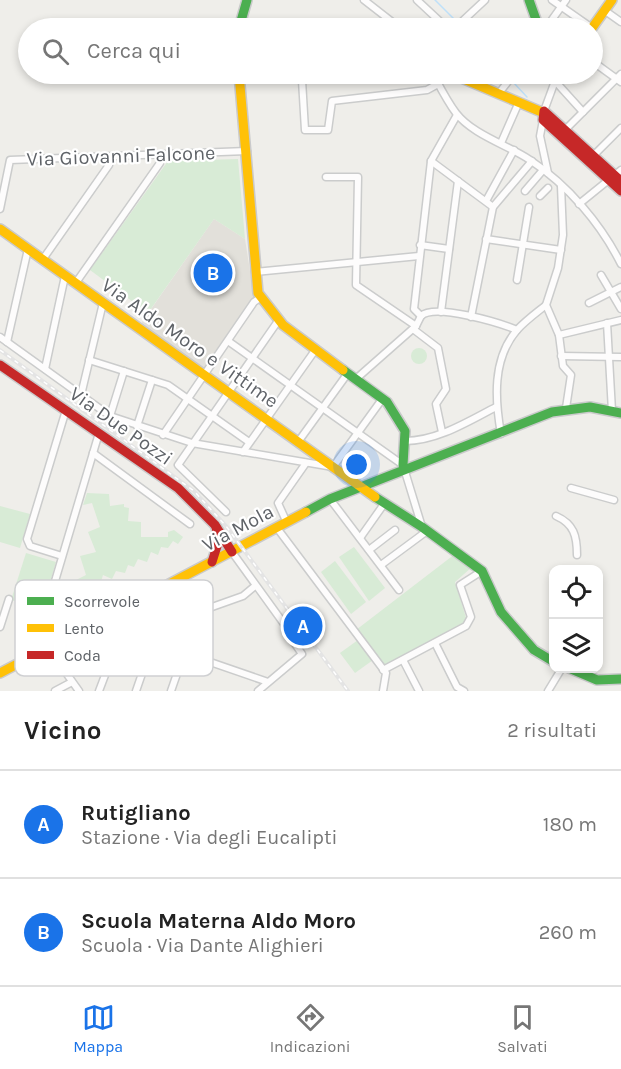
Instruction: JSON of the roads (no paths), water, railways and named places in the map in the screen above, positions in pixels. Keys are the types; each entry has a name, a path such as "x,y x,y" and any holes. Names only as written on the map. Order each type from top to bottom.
{"street":[{"path":"242,18 247,0"},
{"path":"364,0 387,18"},
{"path":"417,0 436,18"},
{"path":"466,18 485,0"},
{"path":"529,0 535,18"},
{"path":"552,0 578,18"},
{"path":"554,18 566,0"},
{"path":"599,18 612,0"},
{"path":"604,10 621,22"},
{"path":"566,129 620,78 603,68"},
{"path":"240,84 255,272 260,298 278,321 383,398 402,425 405,441 404,467 425,529 381,565"},
{"path":"302,84 305,130 328,130 332,101 426,90 438,84 457,115 546,172"},
{"path":"477,84 519,102 566,129 617,176 621,191"},
{"path":"499,93 506,84"},
{"path":"552,184 546,172 540,136 554,84"},
{"path":"563,84 583,112"},
{"path":"501,143 519,102"},
{"path":"422,316 414,309 431,161 457,115"},
{"path":"544,115 617,176"},
{"path":"594,155 621,128"},
{"path":"486,201 514,150"},
{"name":"Via Giovanni Falcone","path":"0,209 10,160 247,151"},
{"path":"431,161 493,207"},
{"path":"471,317 493,207 532,161"},
{"path":"75,284 160,163"},
{"path":"43,259 109,165"},
{"path":"525,191 546,172"},
{"path":"579,204 617,176"},
{"path":"326,177 358,177 357,285 438,348 446,389 436,404 442,432"},
{"path":"441,312 458,181"},
{"path":"552,184 561,186 579,204 610,243 621,264"},
{"path":"540,196 552,184"},
{"path":"501,434 496,406 496,384 502,360 517,330 546,305 558,268 561,250 564,210 561,186"},
{"path":"517,280 530,207"},
{"name":"Via Aldo Moro e Vittime","path":"0,229 358,487 425,529 482,571"},
{"path":"486,239 561,250"},
{"path":"420,245 449,249"},
{"path":"7,342 28,249"},
{"path":"255,272 419,256"},
{"path":"601,275 621,309"},
{"path":"45,369 65,276"},
{"path":"589,303 621,287"},
{"path":"163,435 254,302 260,298"},
{"path":"81,395 103,303"},
{"path":"546,305 559,335 562,366 571,375 566,408 590,406 616,412 607,323"},
{"path":"357,378 415,328 422,316 428,312 441,312 497,322 517,330"},
{"path":"559,335 621,320"},
{"path":"226,512 178,465 278,321"},
{"path":"0,337 110,416 192,443 306,463 333,467 383,398"},
{"path":"228,340 404,467"},
{"path":"243,452 316,349"},
{"path":"561,356 621,357"},
{"path":"89,360 168,385 249,442"},
{"name":"Via Due Pozzi","path":"0,365 178,488 215,525 232,552"},
{"path":"110,416 124,371"},
{"path":"298,442 348,373"},
{"path":"137,426 152,380"},
{"path":"405,441 419,440 442,432 496,406"},
{"name":"Via Mola","path":"177,580 330,499 404,467 501,434 566,408"},
{"path":"62,556 30,546 27,539 66,410"},
{"path":"55,580 99,433"},
{"path":"93,453 190,524"},
{"path":"286,522 278,503 306,463"},
{"path":"571,488 614,500"},
{"path":"330,499 399,590"},
{"path":"360,538 384,504"},
{"path":"556,516 564,520 575,533 576,555"},
{"path":"212,562 219,540 215,525"},
{"path":"277,528 386,673 383,691"},
{"path":"369,550 395,530"},
{"path":"232,552 292,635 293,641 302,654 258,691"},
{"path":"383,670 470,622 460,585 482,571 501,612 534,650 549,659"},
{"path":"213,607 243,596 255,586"},
{"path":"0,627 9,599"},
{"path":"435,643 457,687 464,691"},
{"path":"403,660 419,691"},
{"path":"213,663 268,682"},
{"name":"Via Mola","path":"0,674 15,666"},
{"path":"548,691 559,673"},
{"path":"580,673 602,681 621,679"},
{"path":"68,676 79,691"},
{"path":"99,691 105,676"},
{"path":"136,691 141,676"},
{"path":"171,691 176,676"},
{"path":"55,691 72,682"},
{"path":"448,691 457,687"}],"waterway":[{"path":"435,0 453,18"},
{"path":"515,84 527,97"}],"railway":[{"path":"0,350 194,491 226,526 348,691"}],"place":[{"name":"Scuola Materna Aldo Moro","path":"213,273"},
{"name":"Rutigliano","path":"303,626"}]}
